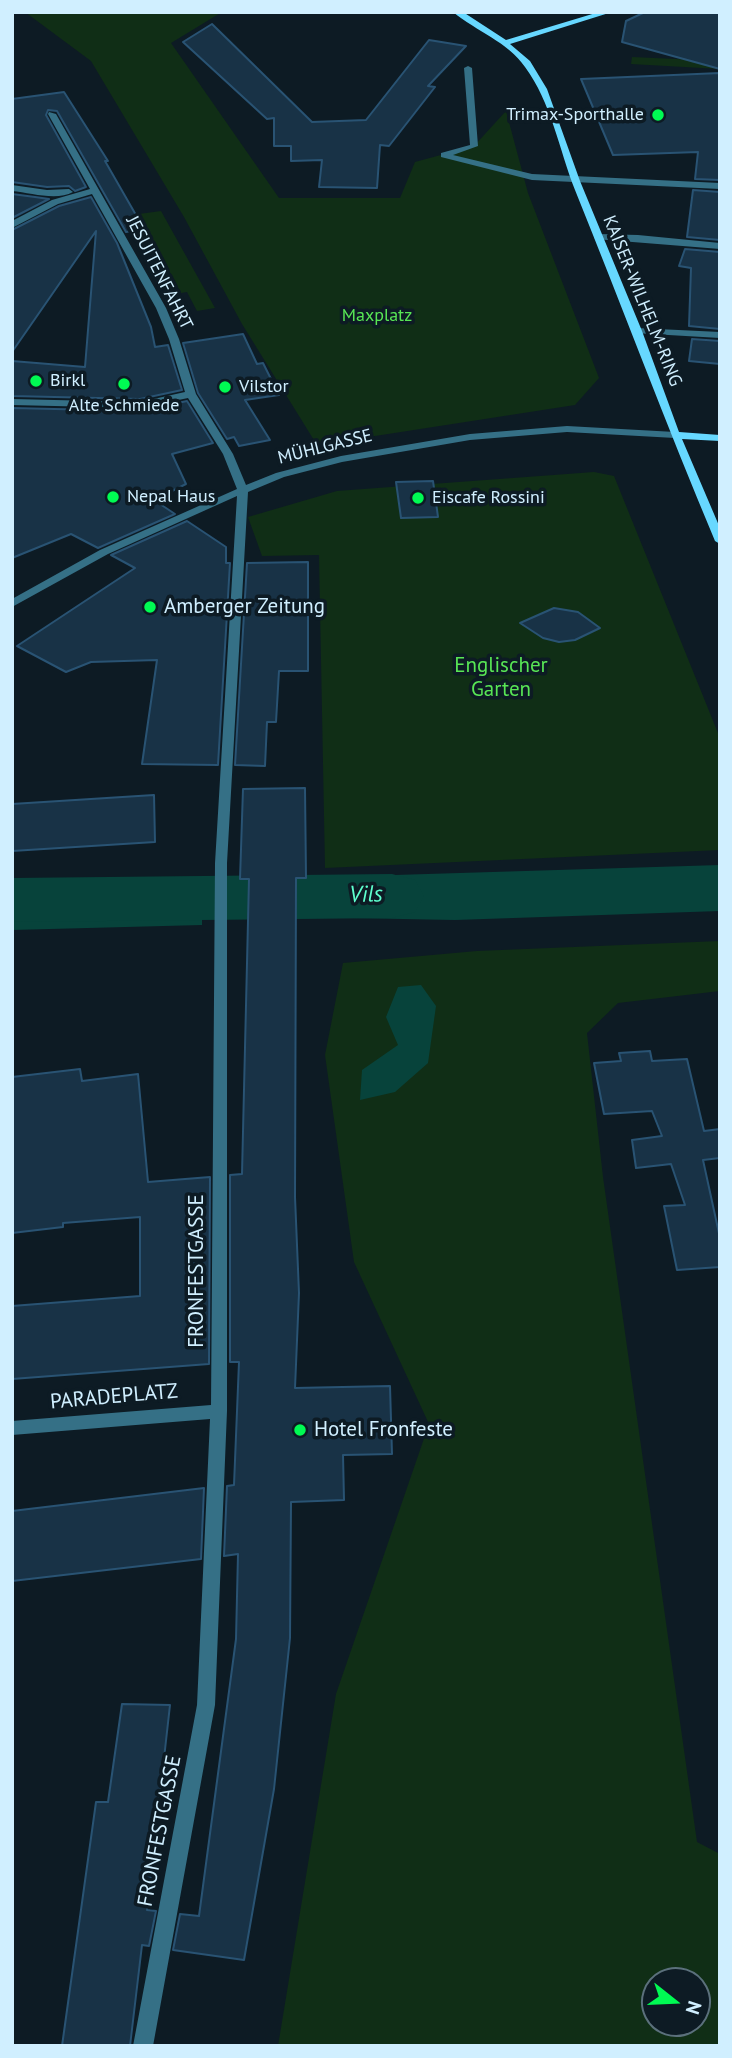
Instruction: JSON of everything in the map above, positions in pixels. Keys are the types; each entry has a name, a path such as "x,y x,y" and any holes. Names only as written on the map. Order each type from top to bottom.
{"main road":[{"name":"KAISER-WILHELM-RING","path":"457,12 505,43 527,63 543,89 675,435 720,541"},
{"path":"505,43 608,12"},
{"path":"675,435 720,438"}],"street":[{"path":"468,68 474,146 444,155 532,177 720,186"},
{"name":"JESUITENFAHRT","path":"52,114 161,308 191,394 228,454 243,490"},
{"path":"12,188 47,193 95,190"},
{"path":"12,225 55,202 95,190"},
{"path":"598,237 720,246"},
{"path":"637,331 720,335"},
{"path":"12,402 140,405 191,394"},
{"name":"MÜHLGASSE","path":"12,604 104,552 243,490 280,475 341,459 470,437 567,429 675,435"},
{"name":"FRONFESTGASSE","path":"143,2046 206,1706 219,1411 221,863 243,490"},
{"name":"PARADEPLATZ","path":"12,1429 219,1411"}],"green space":[{"name":"Maxplatz","path":"25,12 222,12 171,43 279,198 400,198 415,162 474,146 506,111 528,193 599,378 575,405 317,445 242,324 184,217 91,61"},
{"path":"632,57 720,61 720,69 631,64"},
{"path":"161,211 215,308 197,311 187,292 181,293 139,214"},
{"name":"Englischer Garten","path":"594,472 614,476 720,738 720,850 325,868 319,555 262,556 248,517 337,491"},
{"path":"720,941 720,991 618,1003 587,1033 603,1177 697,1842 720,1854 720,2046 278,2046 336,1694 429,1424 354,1262 325,1055 343,963 477,951"}],"water":[{"path":"720,865 720,911 455,920 296,917 297,878"},
{"path":"202,878 202,925 12,930 12,881"},
{"path":"421,985 436,1006 428,1063 395,1092 360,1100 362,1070 398,1045 386,1017 398,987"}],"building":[{"path":"645,12 720,12 720,69 622,42 626,21"},
{"path":"212,24 312,122 366,120 429,40 466,46 428,86 435,87 389,146 380,145 377,188 319,187 322,160 291,161 291,146 274,146 274,118 267,119 183,42"},
{"name":"Trimax-Sporthalle","path":"720,73 720,180 695,179 698,152 613,155 581,79"},
{"path":"64,92 108,161 105,161 144,229 126,232 57,111 48,110 46,115 86,187 75,191 69,186 47,187 12,182 12,99"},
{"path":"693,190 720,192 720,240 687,237"},
{"path":"12,194 35,197 49,199 12,218"},
{"path":"91,197 117,243 151,327 155,347 168,345 182,390 140,399 12,396 12,361 85,367 96,231 12,352 12,230 59,206"},
{"path":"685,249 720,252 720,329 689,326 691,268 679,266"},
{"path":"243,334 257,364 263,363 279,395 245,400 270,440 239,446 234,437 227,439 198,393 183,343"},
{"path":"692,339 720,341 720,364 689,361"},
{"path":"187,401 213,443 172,454 186,484 154,500 175,514 98,548 71,534 12,558 12,408 140,411"},
{"path":"433,481 438,517 401,518 396,482"},
{"name":"Amberger Zeitung","path":"187,521 226,547 226,563 230,563 218,765 142,764 157,660 91,662 66,672 17,646 135,568 111,555"},
{"path":"308,562 308,671 279,671 276,722 267,722 265,766 235,765 247,563"},
{"path":"554,608 578,612 600,628 575,640 559,642 543,638 520,623"},
{"path":"305,788 306,878 296,878 295,1197 299,1293 295,1388 390,1386 392,1454 343,1455 344,1500 291,1502 290,1638 274,1789 244,1960 173,1950 180,1914 199,1916 236,1639 238,1554 224,1556 227,1486 234,1485 239,1362 230,1362 230,1175 242,1174 249,879 240,879 243,789"},
{"path":"154,795 155,842 12,851 12,804"},
{"path":"650,1051 652,1061 687,1059 704,1131 720,1129 720,1158 703,1160 720,1238 720,1267 677,1270 664,1206 685,1205 671,1164 636,1168 632,1140 662,1136 652,1111 604,1114 594,1063 621,1061 619,1053"},
{"path":"80,1069 82,1081 138,1074 148,1182 210,1177 209,1364 12,1379 12,1306 140,1296 140,1217 63,1223 63,1227 12,1233 12,1077"},
{"path":"204,1488 201,1559 12,1581 12,1511"},
{"path":"122,1704 170,1705 147,1910 156,1911 149,1946 142,1945 130,2046 62,2046 96,1802 108,1802"}],"waterway":[{"name":"Vils","path":"12,900 392,896"}],"place":[{"name":"Trimax-Sporthalle","path":"658,115"},
{"name":"Birkl","path":"36,381"},
{"name":"Alte Schmiede","path":"124,384"},
{"name":"Vilstor","path":"225,387"},
{"name":"Nepal Haus","path":"113,497"},
{"name":"Eiscafe Rossini","path":"418,498"},
{"name":"Amberger Zeitung","path":"150,607"},
{"name":"Hotel Fronfeste","path":"300,1430"}]}
